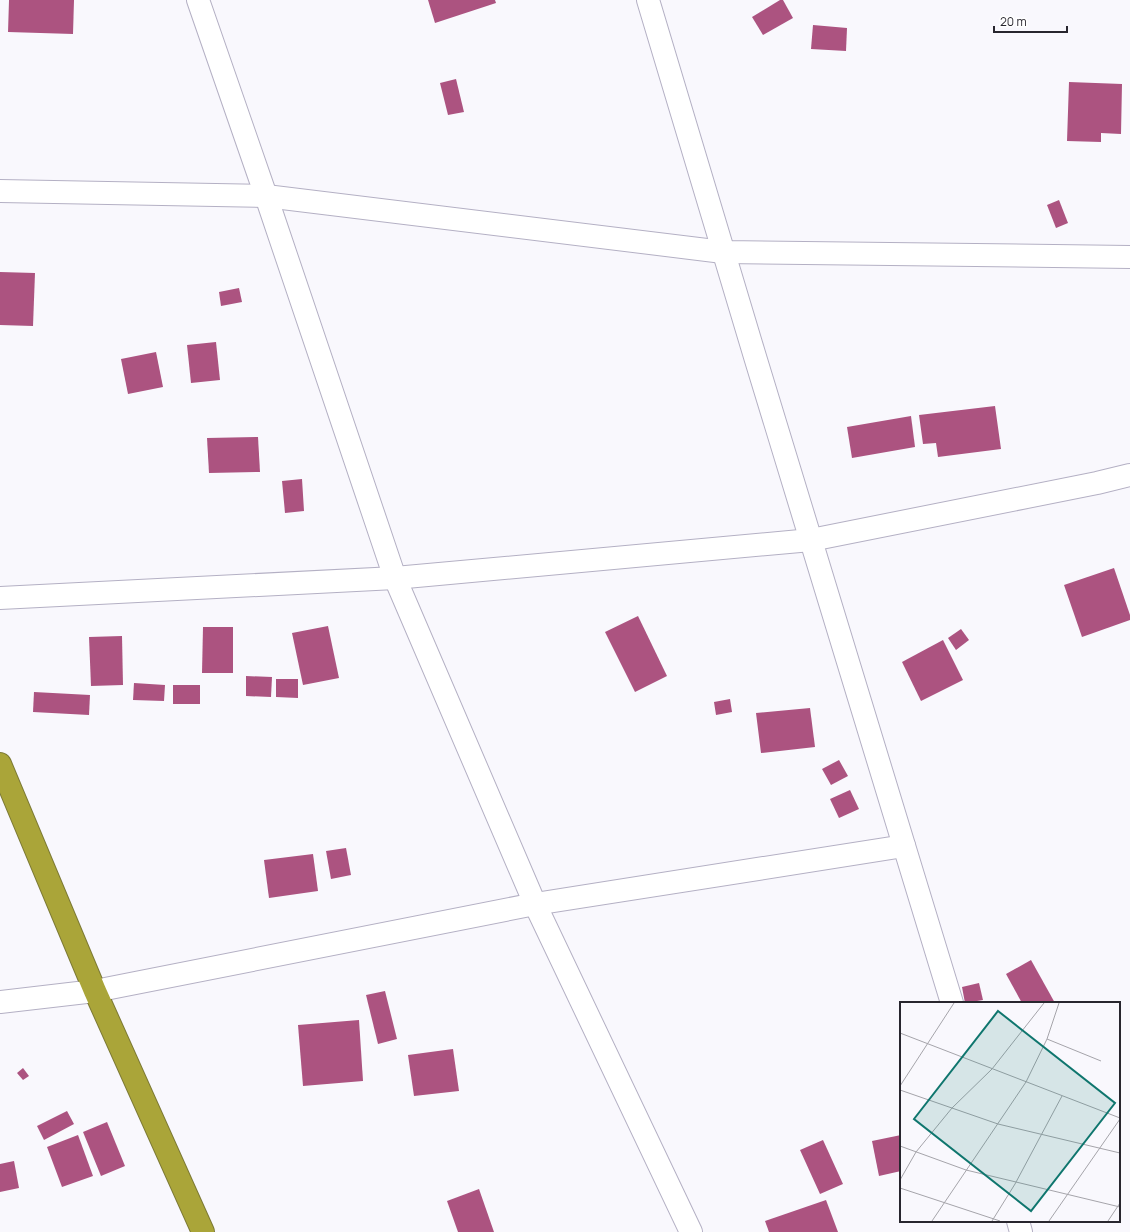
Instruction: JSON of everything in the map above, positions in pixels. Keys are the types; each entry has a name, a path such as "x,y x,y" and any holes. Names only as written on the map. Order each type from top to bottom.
{"highway":[{"path":"0,764 95,991 203,1232"}],"street":[{"path":"198,0 395,578 535,904 691,1232"},
{"path":"648,0 723,252 952,1002"},
{"path":"0,191 266,196 723,252 1130,257"},
{"path":"0,598 395,578 811,540 1097,483 1130,475"},
{"path":"0,1002 95,991 535,904 904,846"},
{"path":"1018,1222 1021,1232"}],"building":[{"path":"9,0 74,0 73,34 8,32"},
{"path":"428,0 495,0 496,3 435,23"},
{"path":"780,0 783,0 793,18 763,35 752,17"},
{"path":"813,25 847,28 846,51 811,49"},
{"path":"456,79 464,112 448,115 440,83"},
{"path":"1069,82 1122,84 1121,134 1101,133 1101,142 1067,141"},
{"path":"1059,200 1068,223 1056,228 1047,205"},
{"path":"0,272 35,273 33,326 0,325"},
{"path":"239,288 242,302 221,306 219,292"},
{"path":"216,342 220,380 191,383 187,345"},
{"path":"156,352 163,387 128,394 121,359"},
{"path":"995,406 1001,449 938,457 936,443 923,444 919,415"},
{"path":"911,416 915,447 852,458 847,427"},
{"path":"258,437 260,472 209,473 207,438"},
{"path":"302,479 304,511 285,513 282,481"},
{"path":"1114,568 1130,615 1130,620 1082,637 1064,585"},
{"path":"638,616 667,676 635,692 605,632"},
{"path":"328,626 339,678 303,685 292,633"},
{"path":"203,627 233,627 233,673 202,673"},
{"path":"961,629 969,640 956,650 948,638"},
{"path":"122,636 123,685 91,686 89,637"},
{"path":"943,640 963,680 921,701 902,662"},
{"path":"246,676 272,677 271,697 246,696"},
{"path":"276,679 298,679 298,698 276,697"},
{"path":"134,683 165,685 164,701 133,700"},
{"path":"173,685 200,685 200,704 173,704"},
{"path":"34,692 90,695 89,715 33,712"},
{"path":"730,699 732,712 716,715 714,702"},
{"path":"810,708 815,747 761,753 756,713"},
{"path":"839,760 848,776 831,785 822,769"},
{"path":"850,790 859,809 839,818 830,799"},
{"path":"346,848 351,875 331,879 326,851"},
{"path":"313,854 318,891 269,898 264,860"},
{"path":"1031,960 1054,1002 1021,1002 1006,974"},
{"path":"979,983 983,1000 965,1002 962,987"},
{"path":"385,991 397,1039 378,1044 366,995"},
{"path":"359,1020 363,1081 303,1086 298,1025"},
{"path":"453,1049 459,1091 414,1096 408,1055"},
{"path":"23,1068 29,1076 23,1080 17,1073"},
{"path":"67,1111 74,1124 44,1140 37,1126"},
{"path":"107,1122 125,1166 101,1176 83,1132"},
{"path":"78,1135 93,1176 62,1187 47,1147"},
{"path":"900,1135 900,1171 879,1176 872,1141"},
{"path":"823,1140 843,1184 820,1194 800,1150"},
{"path":"14,1161 19,1188 0,1192 0,1164"},
{"path":"479,1189 494,1232 458,1232 447,1201"},
{"path":"826,1200 838,1232 769,1232 765,1221"}]}
